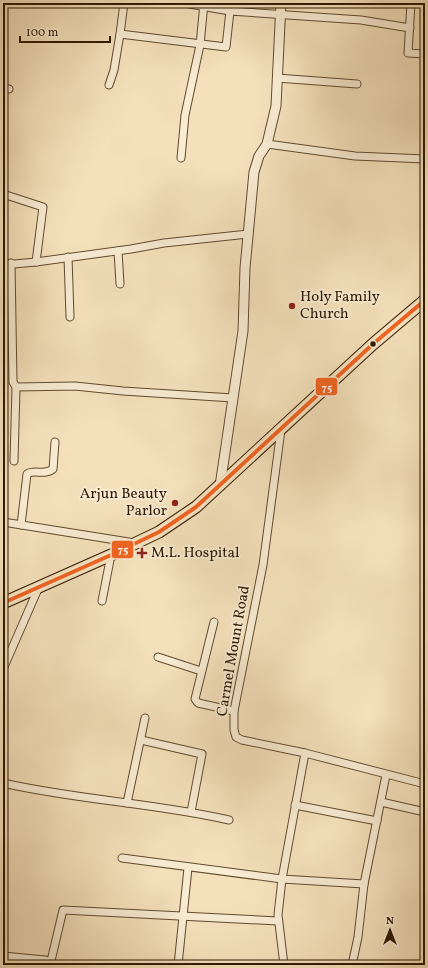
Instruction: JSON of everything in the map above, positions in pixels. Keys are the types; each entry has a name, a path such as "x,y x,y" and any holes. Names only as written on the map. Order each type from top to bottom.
{"main road":[{"path":"3,603 38,589 159,532 196,507 373,344 425,300"}],"street":[{"path":"109,86 114,70 124,3"},
{"path":"184,3 203,5 230,11 361,20 410,28"},
{"path":"220,486 243,331 248,234 254,172 259,156 267,144 276,106 281,3"},
{"path":"411,3 408,53 425,54"},
{"path":"181,158 185,115 200,45 203,5"},
{"path":"120,34 226,47 230,11"},
{"path":"277,78 358,84"},
{"path":"267,144 354,156 425,159"},
{"path":"3,194 43,206 36,262"},
{"path":"3,265 118,251 164,243 248,234"},
{"path":"118,251 120,284"},
{"path":"68,257 70,317"},
{"path":"11,263 13,382 16,387 14,461"},
{"path":"16,387 74,386 123,391 233,398"},
{"name":"Carmel Mount Road","path":"280,430 263,564 234,711 234,733 238,738 305,753 425,784"},
{"path":"21,525 27,474 30,472 47,473 53,470 55,442"},
{"path":"3,522 135,543"},
{"path":"102,601 111,555"},
{"path":"3,670 38,589"},
{"path":"214,622 194,697 196,702 234,711"},
{"path":"158,657 202,670"},
{"path":"127,803 145,718"},
{"path":"141,740 202,754 192,812"},
{"path":"284,965 278,921 282,879 305,753"},
{"path":"352,965 358,937 364,884 386,775"},
{"path":"3,783 192,812 229,820"},
{"path":"381,802 425,812"},
{"path":"295,805 377,821"},
{"path":"122,858 188,868 282,879 364,884"},
{"path":"178,965 188,868"},
{"path":"50,965 63,910 278,921"},
{"path":"3,956 45,960 48,961 50,965"}],"transit line":[{"name":"75","path":"3,603 159,532 196,507 373,344 425,300"}],"place":[{"name":"Holy Family Church","path":"292,306"},
{"name":"Arjun Beauty Parlor","path":"175,503"},
{"name":"M.L. Hospital","path":"142,553"}]}
